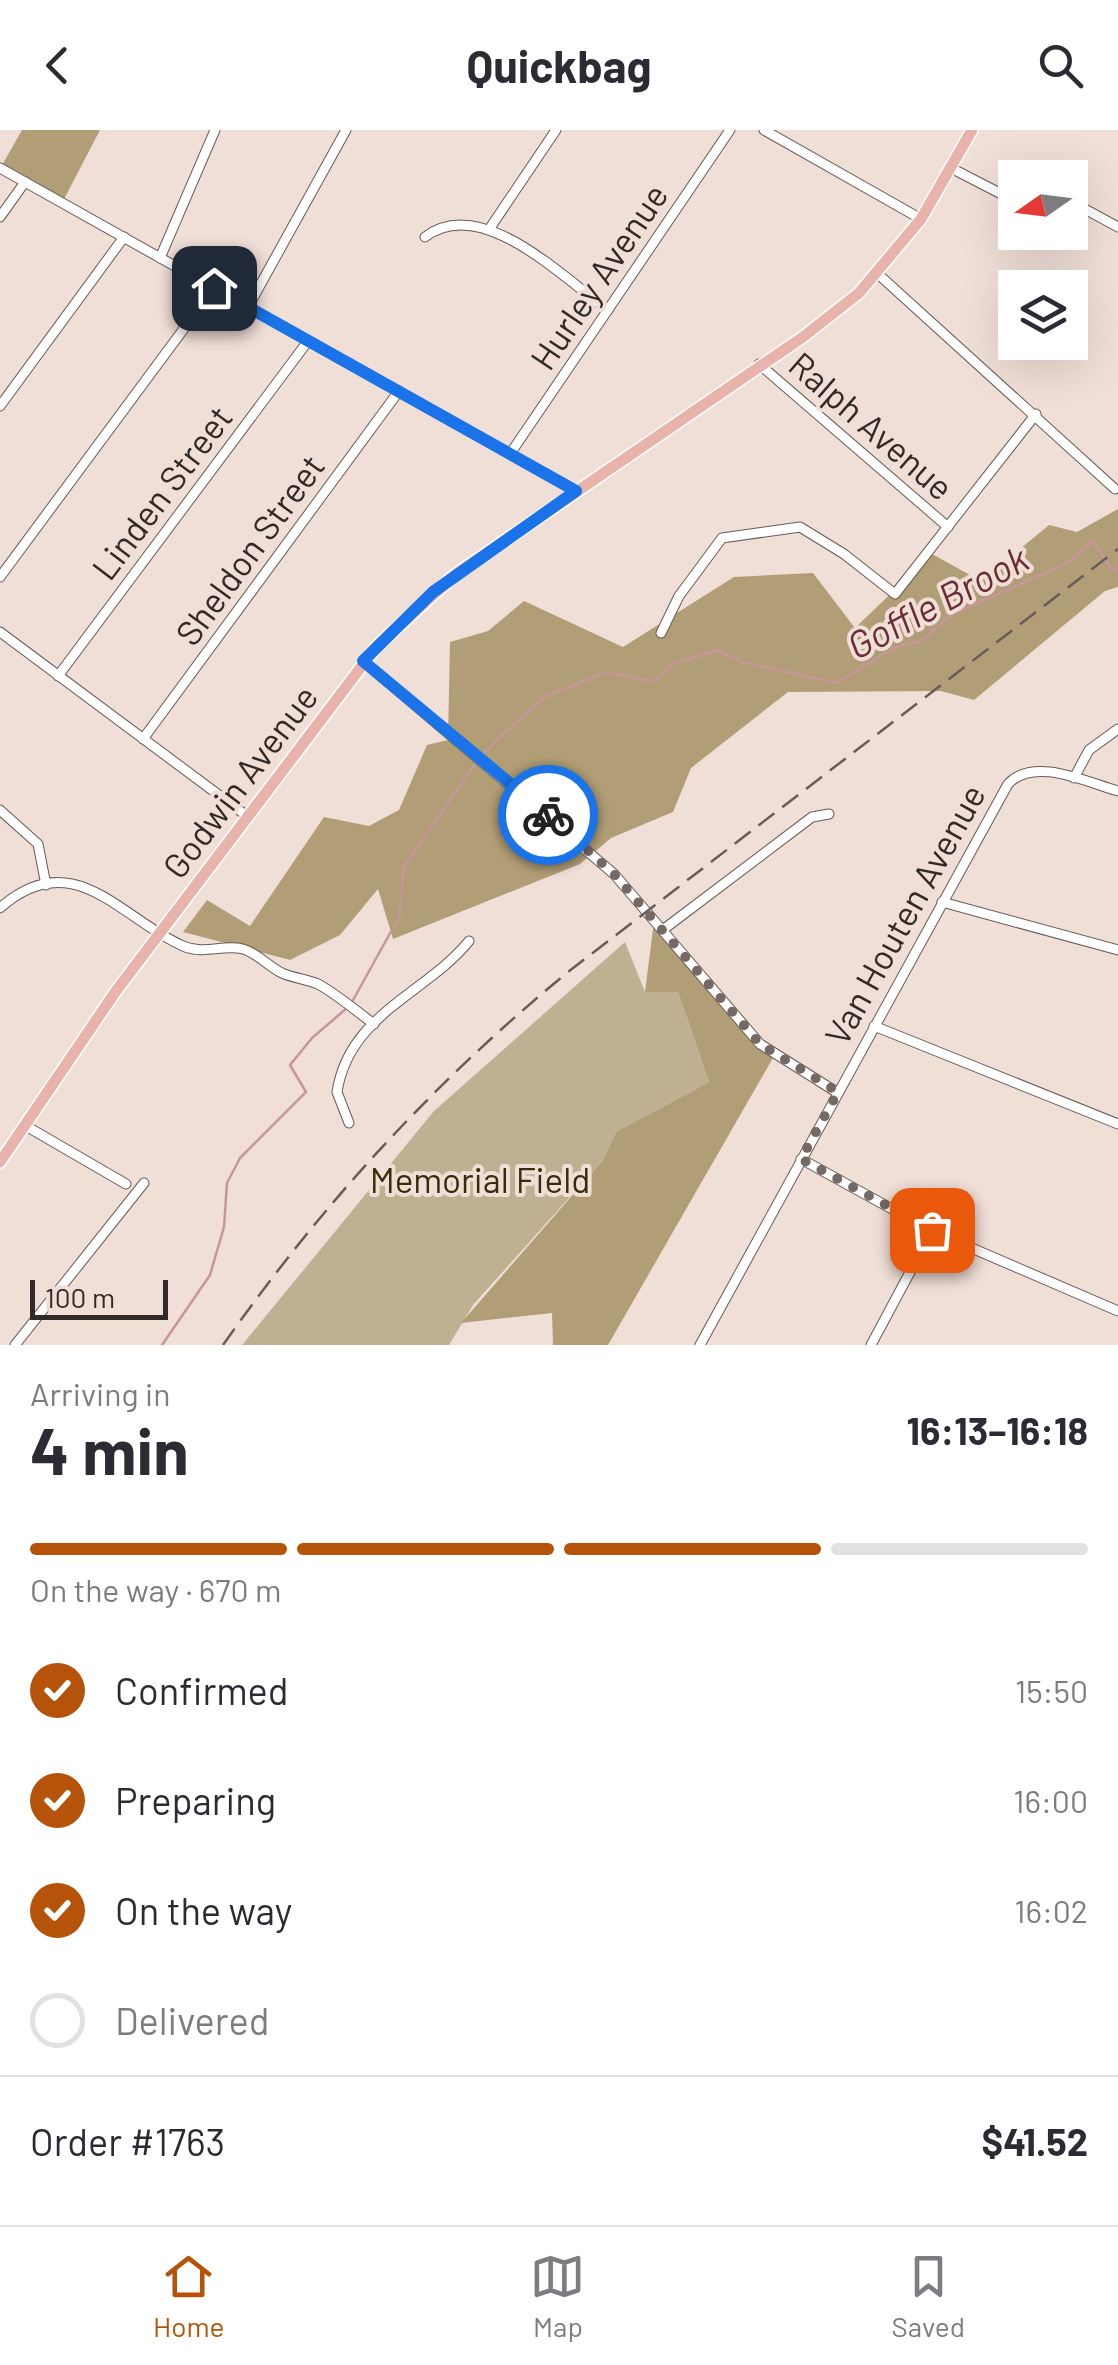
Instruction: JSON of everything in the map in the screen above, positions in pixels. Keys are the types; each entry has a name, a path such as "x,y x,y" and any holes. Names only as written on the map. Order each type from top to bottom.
{"main road":[{"name":"Godwin Avenue","path":"0,1162 161,931 363,661 433,592 832,315 878,274 921,219 972,130"}],"street":[{"path":"160,258 215,130"},
{"path":"248,307 346,130"},
{"path":"490,228 556,130"},
{"name":"Hurley Avenue","path":"510,454 730,130"},
{"path":"764,130 921,219"},
{"path":"0,168 576,491"},
{"path":"951,168 998,192"},
{"path":"0,217 26,182"},
{"path":"1088,211 1118,227"},
{"path":"425,237 454,223 490,228 608,310"},
{"path":"0,406 124,237"},
{"path":"878,274 1115,489"},
{"path":"0,577 214,288"},
{"name":"Linden Street","path":"58,676 308,341"},
{"name":"Ralph Avenue","path":"760,364 948,527"},
{"name":"Sheldon Street","path":"143,738 399,391"},
{"path":"662,632 679,596 722,538 800,527 844,554 894,594 1036,414"},
{"path":"0,632 247,816"},
{"path":"363,661 614,874 760,1044 838,1092"},
{"path":"1118,730 1089,750 1074,778 1118,790"},
{"name":"Van Houten Avenue","path":"700,1345 1015,776 1037,770 1074,778"},
{"path":"0,810 38,844 46,886"},
{"path":"664,928 812,817 829,814"},
{"path":"0,908 18,895 46,886 94,889 193,950 250,952 284,974 327,990 374,1024"},
{"path":"942,902 1118,950"},
{"path":"349,1123 338,1101 339,1082 353,1050 374,1024 469,942"},
{"path":"874,1026 1118,1124"},
{"path":"26,1126 126,1184"},
{"path":"801,1159 932,1230 1118,1312"},
{"path":"14,1345 144,1184"},
{"path":"870,1345 932,1230"}],"green space":[{"name":"Memorial Field","path":"625,942 645,992 678,992 709,1082 616,1132 603,1160 473,1305 449,1345 242,1345 434,1111"}],"shaded area":[{"path":"22,130 100,130 62,203 1,167"},
{"path":"1118,509 1118,587 1105,591 974,700 941,691 788,692 691,768 673,812 611,838 580,864 393,939 378,889 340,935 290,960 183,932 207,900 250,926 324,817 369,826 399,810 427,745 448,740 450,642 488,631 524,601 623,647 734,577 813,573 855,628 932,554 981,581 1049,525 1077,532"},
{"path":"654,921 774,1056 608,1345 553,1345 552,1313 461,1323 603,1160 616,1132 709,1082 678,992 645,992"}],"waterway":[{"name":"Goffle Brook","path":"352,1002 399,917 404,867 477,761 545,697 607,672 655,682 672,664 718,650 742,662 836,683 898,646 921,641 953,614 1068,563 1093,541 1113,571 1118,568"},
{"name":"Goffle Brook","path":"162,1345 210,1275 224,1227 227,1183 240,1158 306,1092 290,1065 312,1038 347,1008"}],"railway":[{"path":"223,1345 300,1243 382,1147 519,1014 568,972 1118,549"}],"way so far":[{"path":"548,815 614,874 653,924 664,928 760,1044 838,1092 801,1159 932,1230"}],"route":[{"path":"214,288 576,491 433,592 363,661 548,815"}]}
